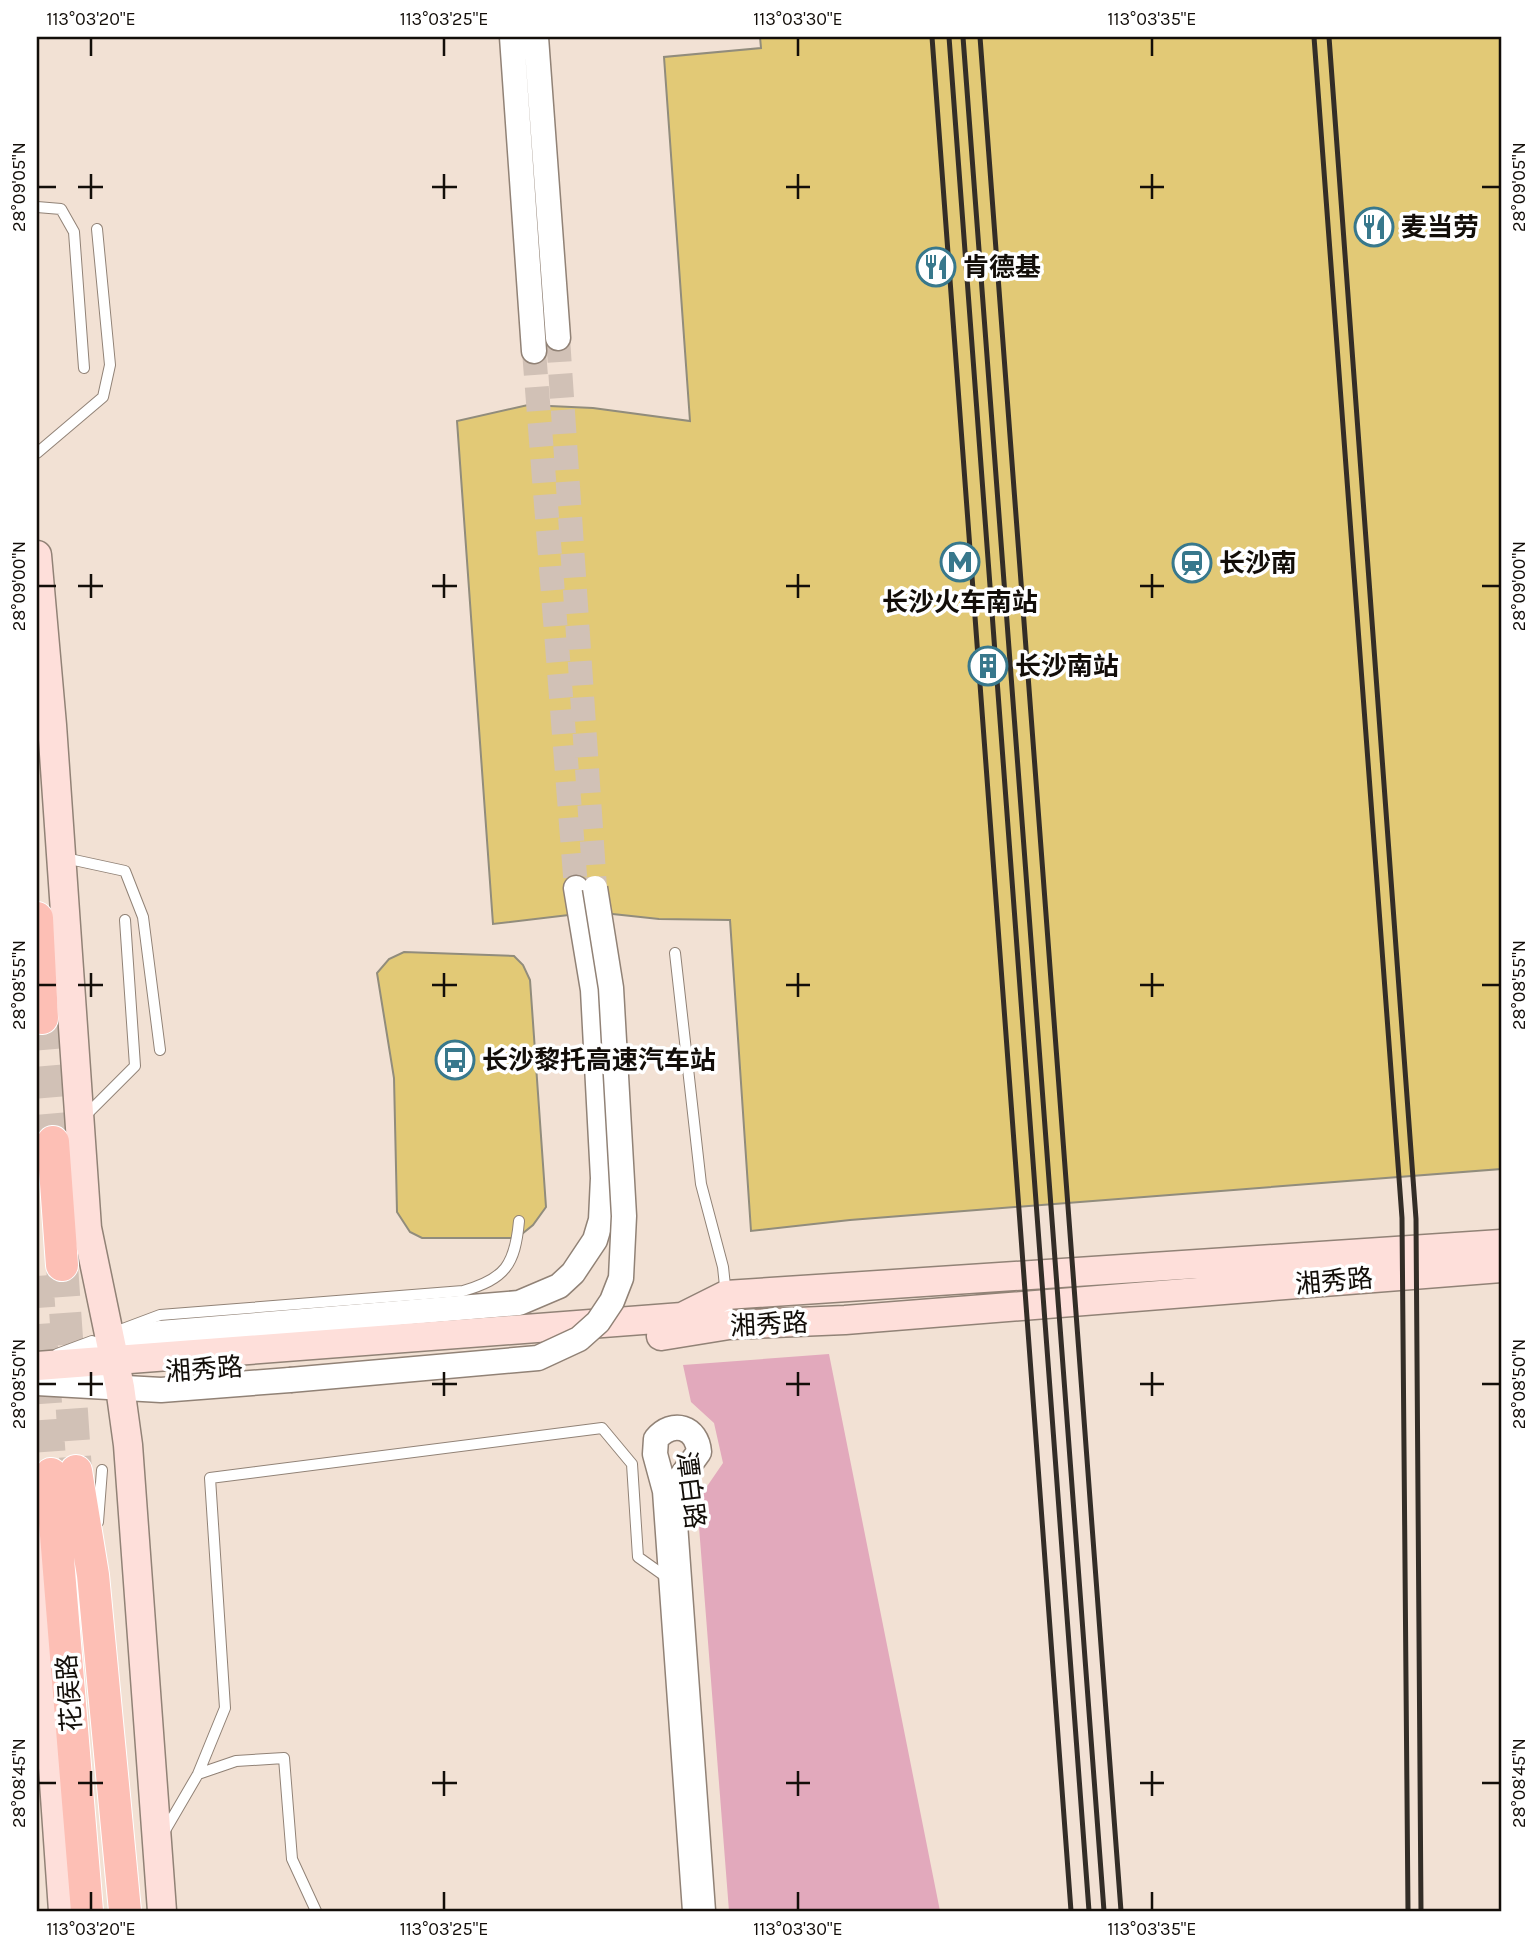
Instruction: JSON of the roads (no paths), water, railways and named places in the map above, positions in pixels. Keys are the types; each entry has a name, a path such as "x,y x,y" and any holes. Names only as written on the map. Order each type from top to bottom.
{"main road":[{"path":"37,555 62,857 87,1228 128,1445 162,1911"},
{"path":"37,918 43,1018"},
{"path":"53,1142 62,1265"},
{"path":"37,1364 682,1317 726,1295 1501,1244"},
{"name":"湘秀路","path":"37,1382 114,1360 678,1335 729,1325 845,1320 1501,1268"},
{"name":"花侯路","path":"86,1911 76,1472 93,1575 125,1911"},
{"path":"37,1538 63,1911"}],"street":[{"path":"512,37 534,351"},
{"path":"536,37 558,338"},
{"path":"585,888 611,988 624,1216 621,1278 612,1301 598,1322 579,1339 538,1358 290,1380 162,1390 114,1360 160,1333 519,1303 559,1286 585,1258 595,1240 601,1220 603,1178 585,888"},
{"name":"潭白路","path":"695,1911 674,1582 674,1490 699,1452 697,1438 692,1432 676,1427 661,1433 655,1445 665,1490 674,1582 704,1911"}],"lane":[{"path":"37,207 61,209 74,232 84,368"},
{"path":"37,453 103,397 110,365 97,229"},
{"path":"62,857 125,872 143,917 160,1050"},
{"path":"79,1123 135,1066 125,920"},
{"path":"675,953 701,1184 723,1268 729,1325"},
{"path":"114,1360 160,1315 463,1291 486,1284 500,1275 512,1260 519,1221"},
{"path":"158,1844 198,1774 225,1708 210,1478 602,1429 632,1464 638,1558 674,1582"},
{"path":"198,1774 236,1761 285,1758 292,1859 316,1911"}],"tunnel":[{"path":"558,338 595,888"},
{"path":"534,351 576,888"},
{"path":"42,1018 53,1142"},
{"path":"62,1265 76,1471"},
{"path":"37,1276 51,1474"}],"railway":[{"path":"932,37 1071,1911"},
{"path":"949,37 1089,1911"},
{"path":"963,37 1104,1911"},
{"path":"980,37 1121,1911"},
{"path":"1314,37 1402,1218 1408,1911"},
{"path":"1329,37 1416,1219 1421,1911"}],"place":[{"name":"麦当劳","path":"1374,227"},
{"name":"肯德基","path":"936,267"},
{"name":"长沙火车南站","path":"960,562"},
{"name":"长沙南","path":"1192,563"},
{"name":"长沙南站","path":"988,666"},
{"name":"长沙黎托高速汽车站","path":"455,1060"}]}
